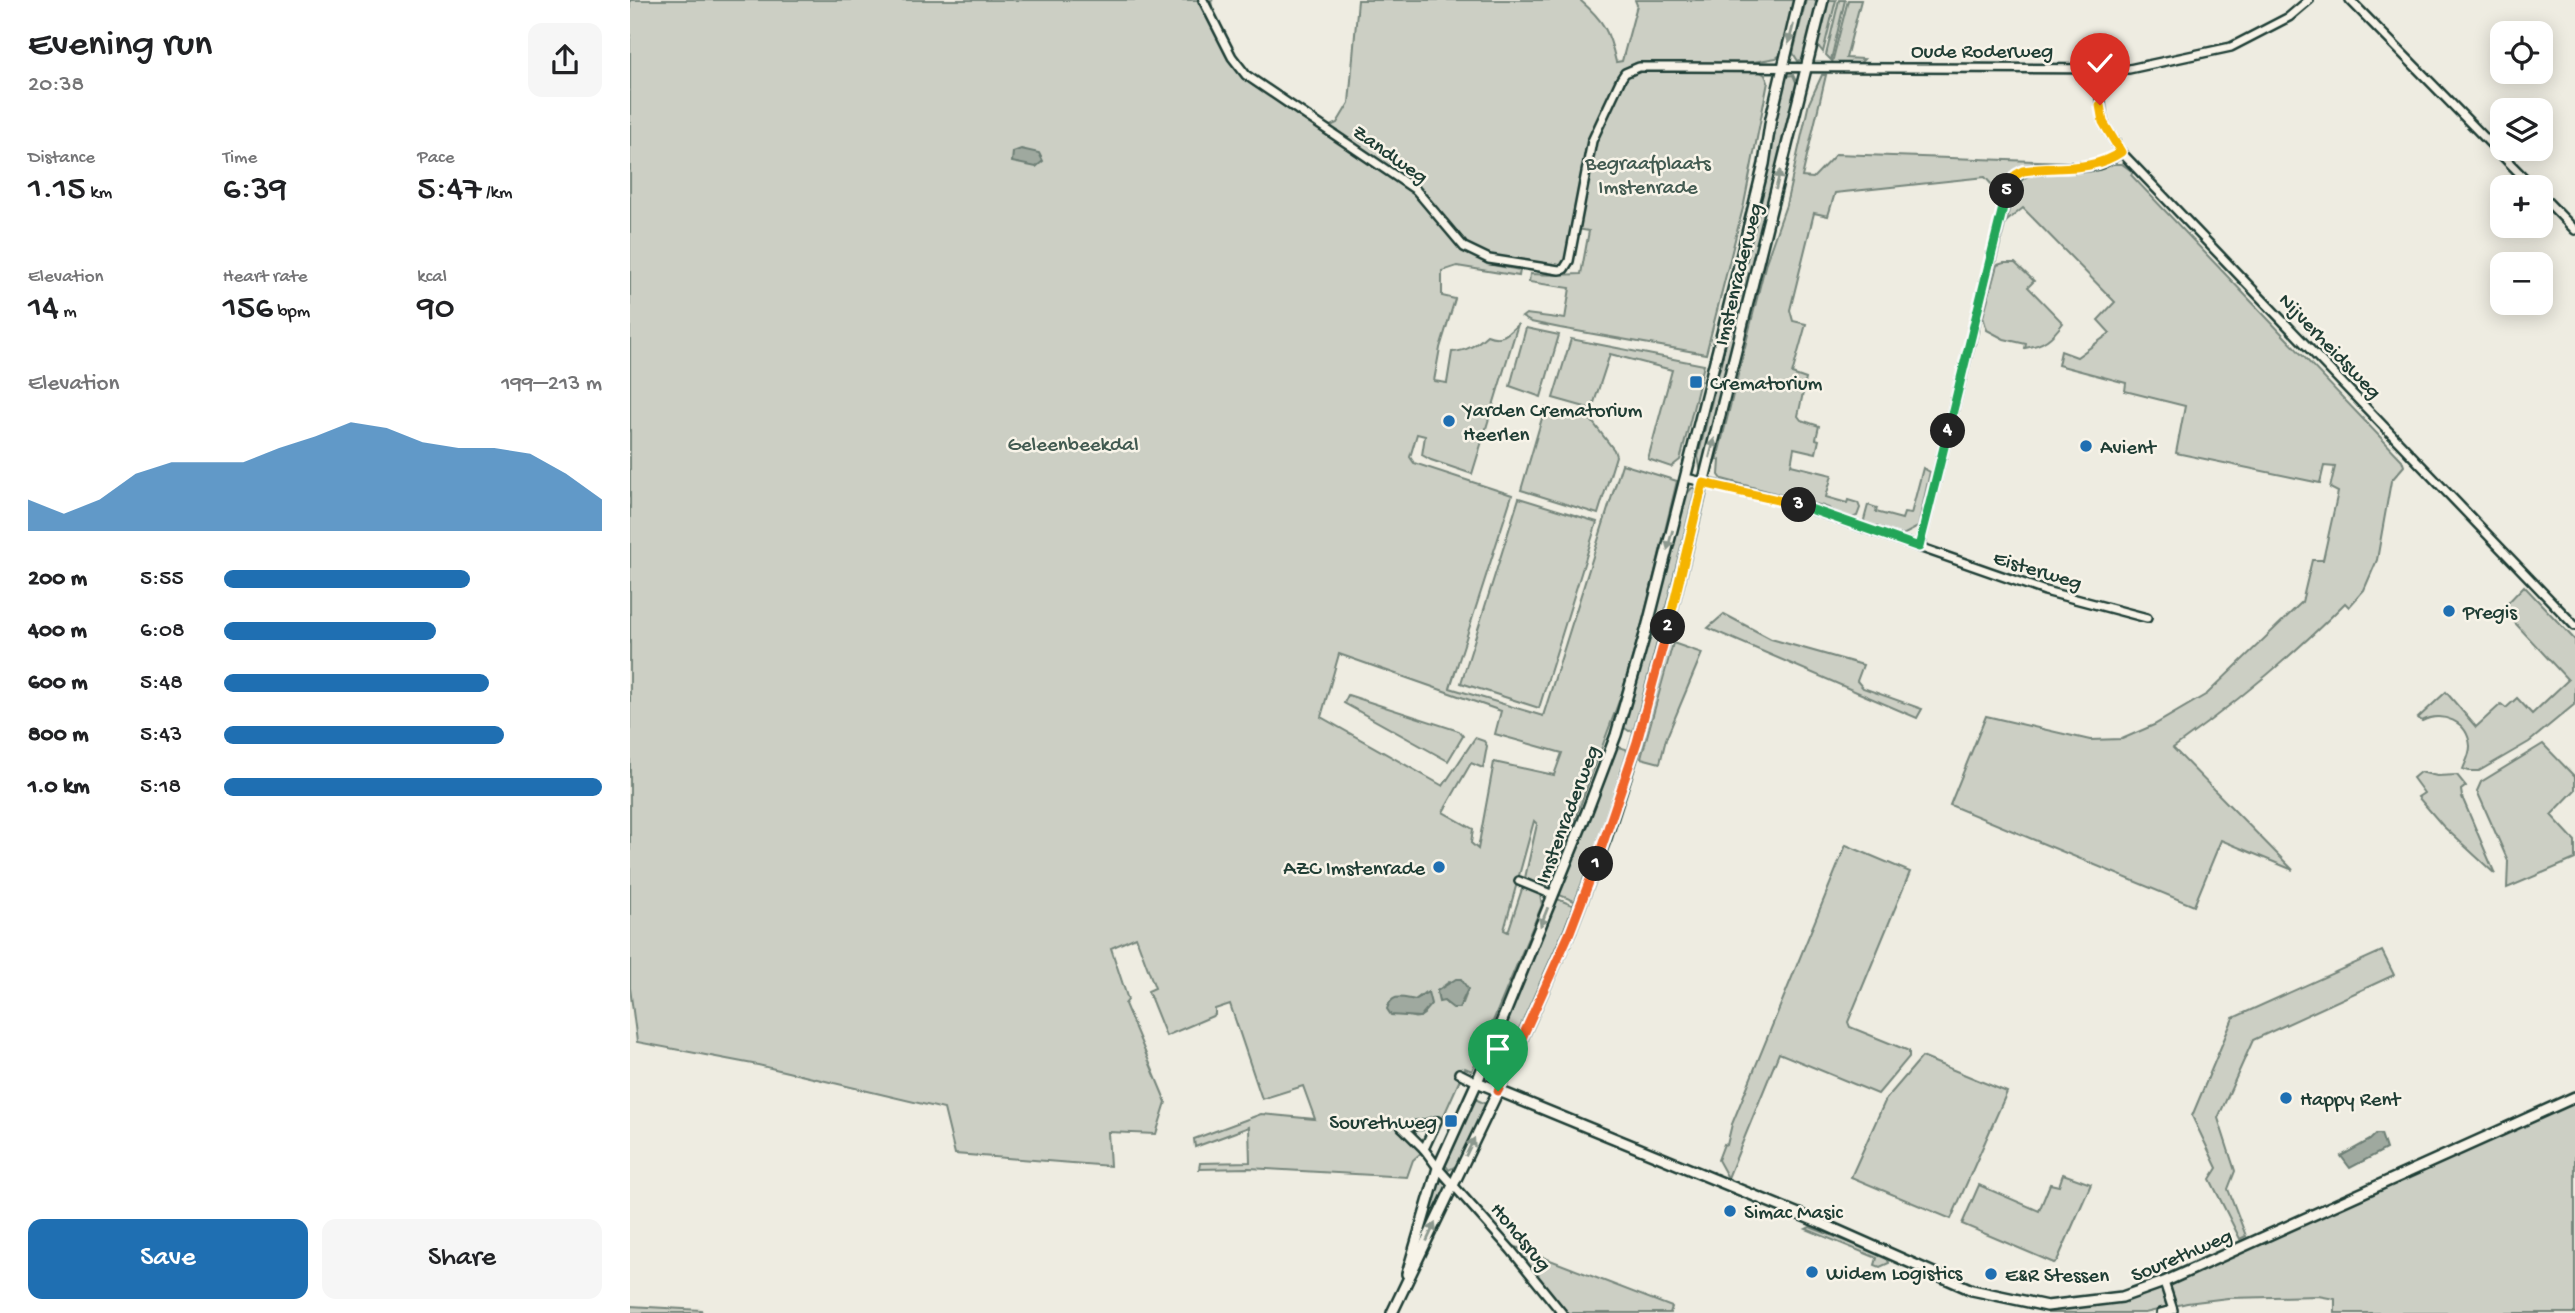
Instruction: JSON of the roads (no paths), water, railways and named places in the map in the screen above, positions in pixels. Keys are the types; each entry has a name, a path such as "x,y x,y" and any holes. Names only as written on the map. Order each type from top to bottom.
{"street":[{"name":"Zandweg","path":"1203,0 1232,57 1246,75 1416,190 1464,247 1489,258 1559,270 1564,269 1569,261 1592,141 1601,117 1625,73 1639,67 1783,68"},
{"name":"Imstenraderweg","path":"1400,1299 1438,1168 1477,1082 1616,735 1686,478 1764,164 1799,0"},
{"name":"Imstenraderweg","path":"1392,1313 1570,932 1606,838 1640,730 1823,0"},
{"name":"Oude Roderweg","path":"1783,68 2129,69 2231,47 2289,18 2309,0"},
{"path":"2350,0 2521,175"},
{"name":"Nijverheidsweg","path":"2097,71 2103,122 2121,152 2575,626"},
{"path":"1919,547 2010,183 2023,171 2090,166 2108,161 2121,152"},
{"path":"2553,207 2575,230"},
{"name":"Eisterweg","path":"1686,478 1793,503 2045,592 2147,618"},
{"path":"1519,881 1553,895"},
{"path":"1459,1073 1477,1082"},
{"name":"Sourethweg","path":"1477,1082 1823,1224 1972,1290 2047,1306 2122,1297 2164,1282 2575,1097"},
{"name":"Hondsrug","path":"1424,1149 1437,1121 1402,1126 1562,1313"},
{"path":"2161,1313 2173,1310 2164,1282"}],"place":[{"name":"Crematorium","path":"1696,382"},
{"name":"Yarden Crematorium Heerlen","path":"1449,421"},
{"name":"Avient","path":"2086,446"},
{"name":"Pregis","path":"2449,611"},
{"name":"AZC Imstenrade","path":"1439,867"},
{"name":"Happy Rent","path":"2286,1098"},
{"name":"Sourethweg","path":"1451,1121"},
{"name":"Simac Masic","path":"1730,1211"},
{"name":"Widem Logistics","path":"1812,1272"},
{"name":"E&R Stessen","path":"1991,1274"}],"park label":[{"name":"Begraafplaats Imstenrade","path":"1648,174"},
{"name":"Geleenbeekdal","path":"1073,443"}]}
